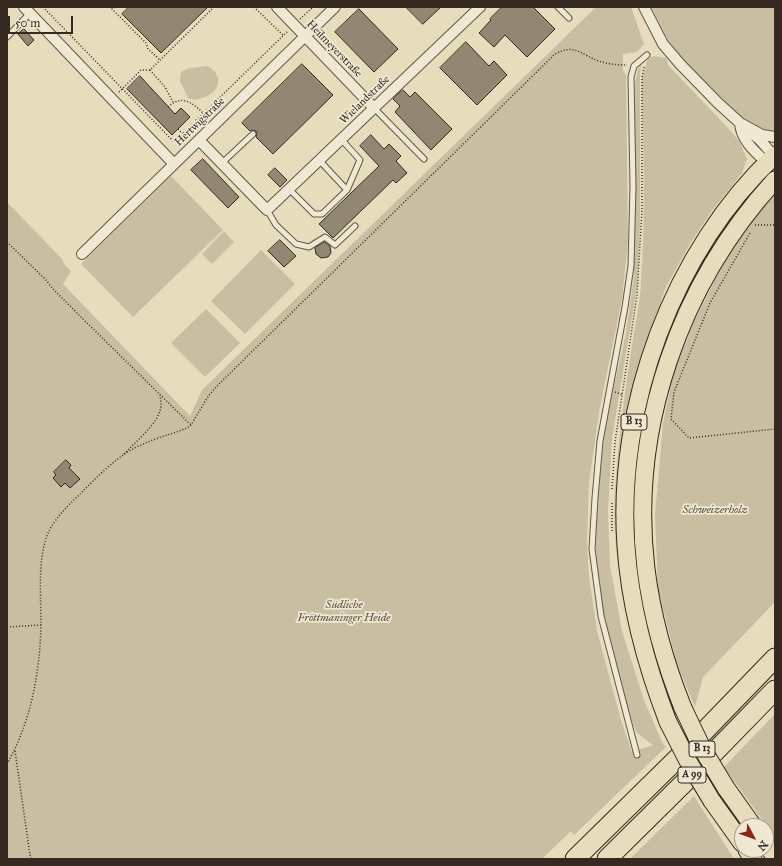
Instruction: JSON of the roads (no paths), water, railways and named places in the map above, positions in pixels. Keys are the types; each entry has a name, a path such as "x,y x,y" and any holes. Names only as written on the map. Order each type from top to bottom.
{"highway":[{"name":"A 99","path":"575,859 690,746 775,658"},
{"name":"A 99","path":"607,859 775,690"}],"main road":[{"name":"B 13","path":"734,832 712,801 688,761 668,722 657,693 641,643 632,596 626,546 625,510 628,464 635,414 647,369 664,320 687,271 726,211 773,160"},
{"name":"B 13","path":"747,818 726,788 703,750 672,681 656,629 646,568 643,526 644,490 647,456 652,426 663,379 677,335 712,264 733,231 758,198 775,180"}],"street":[{"name":"Heilmeyerstraße","path":"277,7 374,108"},
{"name":"Hertwigstraße","path":"82,254 335,7"},
{"name":"Wielandstraße","path":"267,210 480,7"},
{"path":"644,7 663,44 685,69 740,124 760,140 773,160"},
{"path":"26,10 174,164"},
{"path":"740,124 762,135 775,137"},
{"path":"196,142 222,163 267,210"}],"lane":[{"path":"558,7 569,18"},
{"path":"7,37 14,30 26,10"},
{"path":"7,29 14,30"},
{"path":"637,755 601,616 592,548 600,441 625,307 630,266 633,186 631,77 634,66 647,55"},
{"path":"374,108 424,158"},
{"path":"222,163 253,134"},
{"path":"290,189 314,214 322,214 347,190 360,160 341,139"},
{"path":"319,160 347,190"},
{"path":"267,210 276,225 296,244 309,248 325,237 335,245 355,226"}],"park label":[{"name":"Schweizerholz","path":"715,510"},
{"name":"Südliche Fröttmaninger Heide","path":"344,611"}]}
